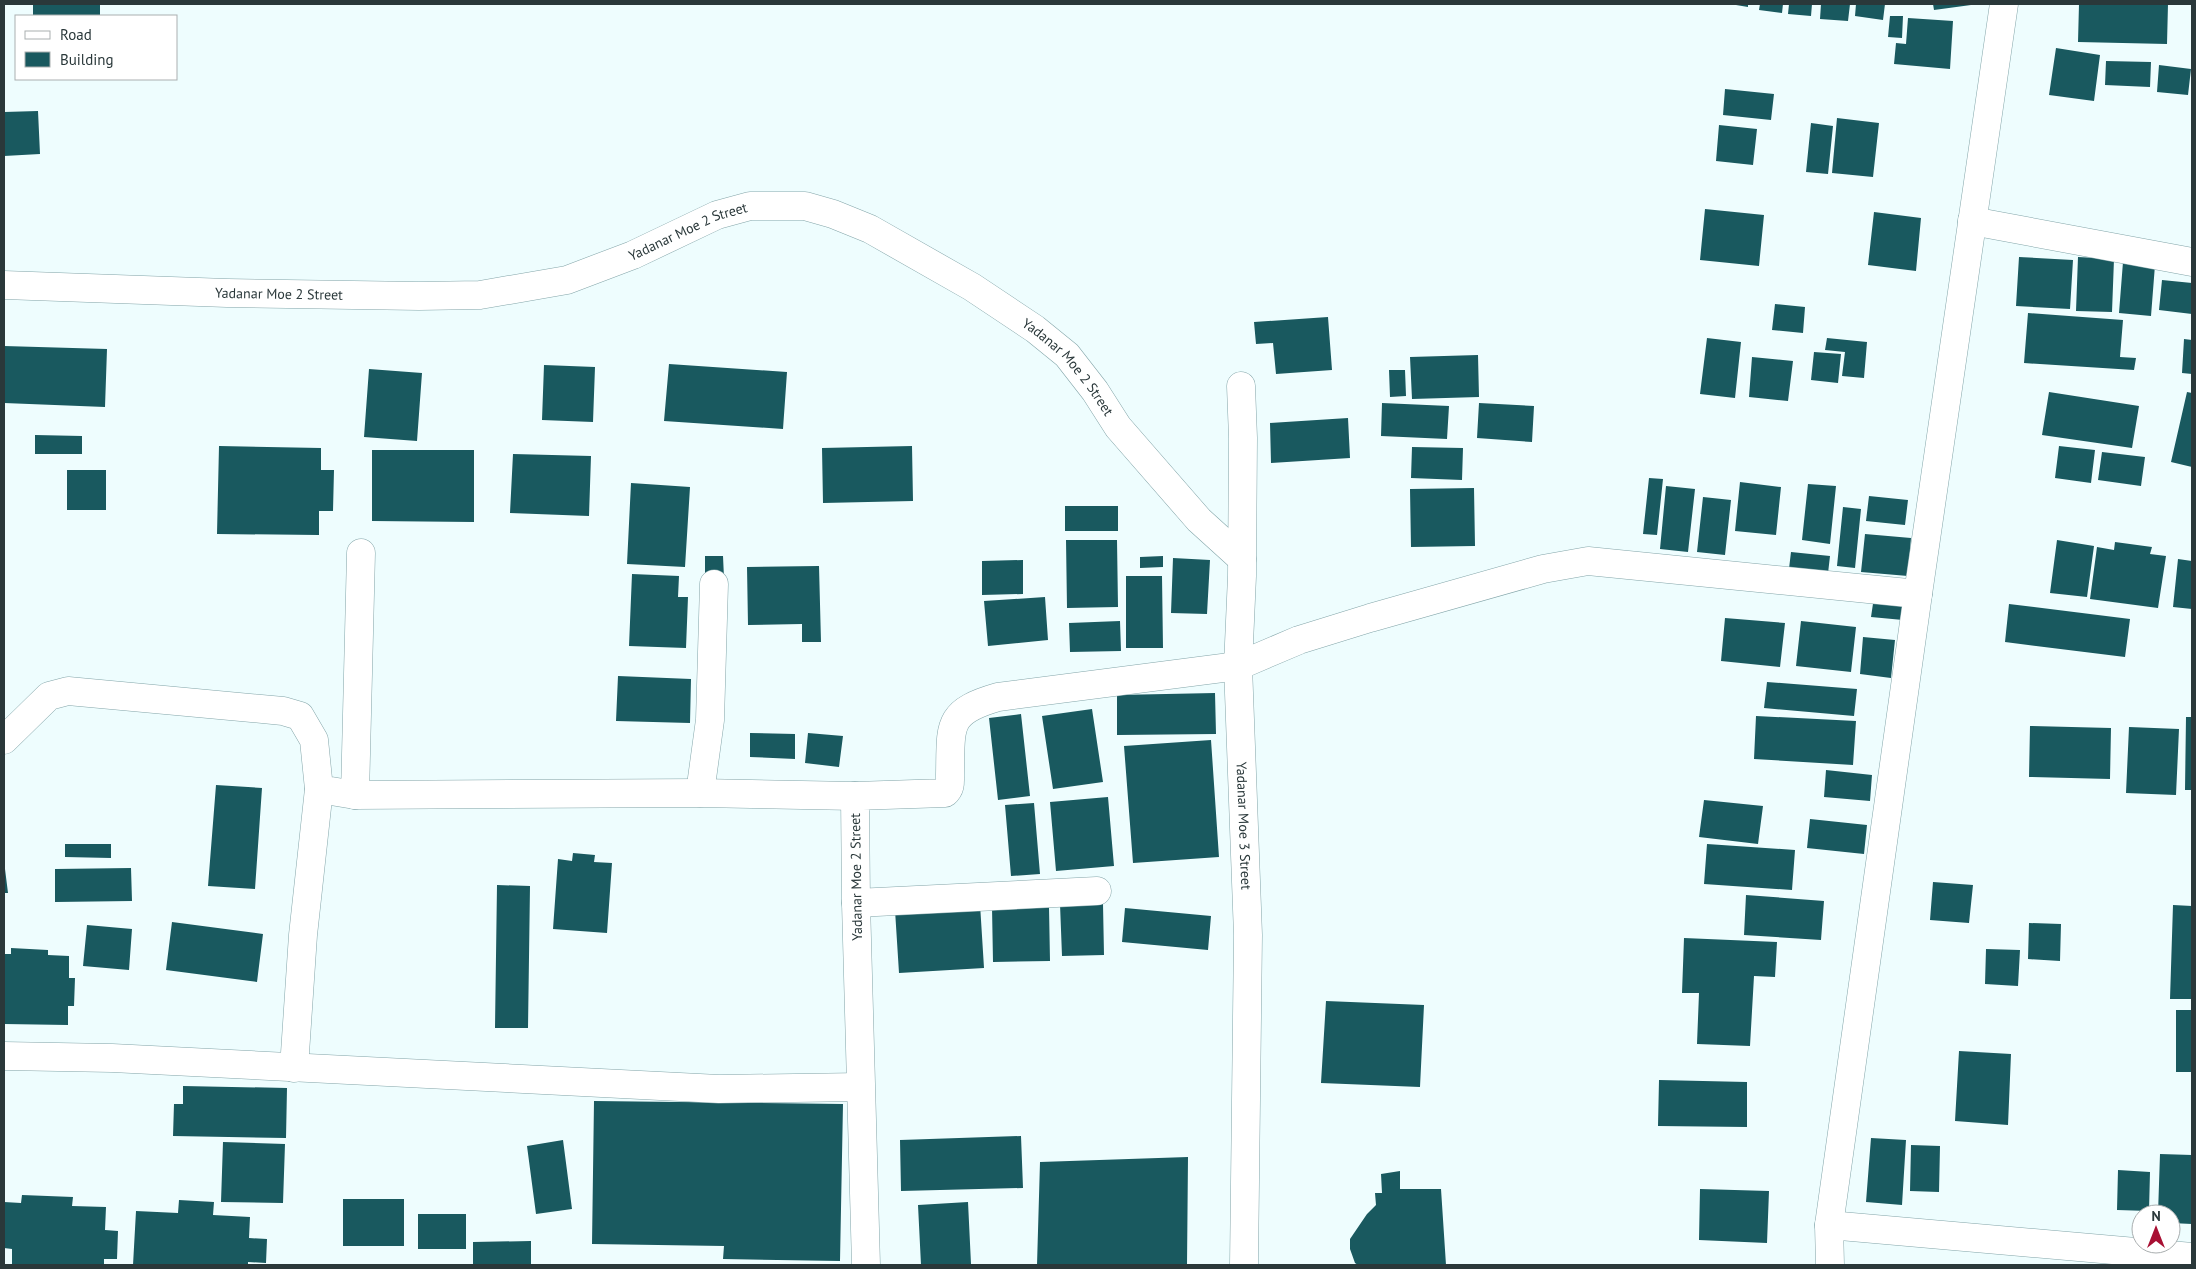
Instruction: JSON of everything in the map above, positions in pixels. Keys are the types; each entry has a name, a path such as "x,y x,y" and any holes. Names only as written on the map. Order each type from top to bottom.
{"street":[{"path":"1830,1265 1829,1225 2004,4"},
{"name":"Yadanar Moe 2 Street","path":"4,284 227,293 480,295 567,280 633,256 717,215 750,206 805,206 833,214 870,229 972,288 1035,329 1067,356 1095,391 1118,427 1200,520 1242,559"},
{"path":"1972,222 2192,262"},
{"name":"Yadanar Moe 3 Street","path":"1241,386 1243,438 1242,559 1238,666 1248,935 1244,1265"},
{"path":"355,795 361,553"},
{"path":"1238,666 1299,640 1370,618 1543,569 1588,561 1918,594"},
{"path":"700,793 710,720 714,584"},
{"name":"Yadanar Moe 2 Street","path":"866,1265 860,1087 855,796 945,793 950,786 951,742 954,725 958,716 965,709 979,702 998,697 1238,666"},
{"path":"4,740 49,696 68,691 283,711 300,716 314,740 319,789 304,934 294,1068"},
{"path":"319,789 355,795 700,793 855,796"},
{"path":"856,902 1097,891"},
{"path":"4,1056 112,1058 719,1089 860,1087"},
{"path":"1829,1225 2192,1256"}],"building":[{"path":"33,4 100,4 100,15 33,15"},
{"path":"1730,4 1748,4 1748,7"},
{"path":"1760,4 1783,4 1782,13 1759,10"},
{"path":"1789,4 1812,4 1811,16 1788,14"},
{"path":"1821,4 1850,4 1848,21 1820,19"},
{"path":"1856,4 1885,4 1883,20 1855,16"},
{"path":"1933,4 1971,4 1971,5 1934,10"},
{"path":"2079,4 2168,4 2167,44 2078,42"},
{"path":"1890,16 1903,16 1902,38 1888,37"},
{"path":"1908,18 1953,21 1950,69 1894,64 1896,43 1906,44"},
{"path":"2056,48 2100,55 2094,101 2049,95"},
{"path":"2106,61 2151,62 2150,87 2105,85"},
{"path":"2159,65 2191,69 2188,95 2157,92"},
{"path":"1725,89 1774,94 1771,120 1723,115"},
{"path":"38,111 40,154 4,156 4,112"},
{"path":"1837,118 1879,123 1873,177 1832,173"},
{"path":"1811,123 1833,126 1828,174 1806,172"},
{"path":"1719,125 1757,129 1753,165 1716,161"},
{"path":"1705,209 1764,215 1759,266 1700,260"},
{"path":"1874,212 1921,218 1916,271 1868,265"},
{"path":"2019,257 2073,260 2070,309 2016,306"},
{"path":"2078,257 2114,259 2112,312 2076,311"},
{"path":"2123,262 2155,265 2151,316 2119,313"},
{"path":"2162,280 2192,283 2192,314 2159,310"},
{"path":"1775,304 1805,307 1803,333 1772,330"},
{"path":"2028,313 2123,320 2120,357 2136,358 2134,370 2024,363"},
{"path":"1328,317 1332,370 1276,374 1273,343 1256,344 1254,322"},
{"path":"1707,338 1741,342 1735,398 1700,394"},
{"path":"1827,338 1867,342 1864,378 1842,376 1845,352 1825,350"},
{"path":"2184,339 2192,340 2192,374 2182,373"},
{"path":"4,346 107,349 105,407 4,403"},
{"path":"1814,352 1841,354 1838,383 1811,380"},
{"path":"1478,355 1479,397 1412,399 1410,357"},
{"path":"1752,357 1793,361 1788,401 1749,397"},
{"path":"669,364 787,372 783,429 664,421"},
{"path":"544,365 595,367 593,422 542,420"},
{"path":"369,369 422,373 417,441 364,437"},
{"path":"1389,370 1405,370 1406,396 1390,397"},
{"path":"2049,392 2139,406 2132,448 2042,435"},
{"path":"2187,392 2192,393 2192,467 2171,462"},
{"path":"1382,403 1449,406 1447,439 1381,436"},
{"path":"1479,403 1534,406 1532,442 1477,438"},
{"path":"1348,418 1350,458 1271,463 1270,423"},
{"path":"35,435 82,436 82,454 35,454"},
{"path":"219,446 321,448 321,470 334,470 333,511 319,511 319,535 217,534"},
{"path":"912,446 913,501 823,503 822,448"},
{"path":"2059,446 2095,450 2091,483 2055,478"},
{"path":"1412,447 1463,448 1462,480 1411,478"},
{"path":"372,450 474,450 474,522 372,521"},
{"path":"2102,452 2145,457 2141,486 2098,480"},
{"path":"513,454 591,456 589,516 510,513"},
{"path":"67,470 106,470 106,510 67,510"},
{"path":"1649,478 1663,479 1657,535 1643,534"},
{"path":"1740,482 1781,487 1776,535 1735,531"},
{"path":"631,483 690,487 685,567 627,564"},
{"path":"1808,484 1836,486 1830,544 1802,540"},
{"path":"1666,486 1695,489 1688,552 1660,549"},
{"path":"1474,488 1475,546 1411,547 1410,489"},
{"path":"1869,496 1908,500 1905,525 1866,521"},
{"path":"1703,497 1731,500 1725,555 1697,552"},
{"path":"1065,506 1118,506 1118,531 1065,531"},
{"path":"1843,507 1861,509 1855,568 1837,566"},
{"path":"1865,534 1911,538 1908,576 1861,572"},
{"path":"1066,540 1117,540 1118,607 1067,608"},
{"path":"2057,540 2094,546 2087,597 2050,593"},
{"path":"2115,542 2152,547 2150,554 2166,556 2158,608 2090,599 2097,547 2114,550"},
{"path":"1791,552 1830,556 1827,582 1788,577"},
{"path":"705,556 723,556 724,578 705,579"},
{"path":"1163,556 1163,567 1140,568 1140,557"},
{"path":"1173,558 1210,560 1207,614 1171,613"},
{"path":"2178,559 2192,561 2192,609 2173,607"},
{"path":"1023,560 1023,594 982,595 982,561"},
{"path":"819,566 821,642 802,642 802,624 748,625 747,567"},
{"path":"632,574 679,576 678,597 688,597 686,648 629,646"},
{"path":"1126,576 1162,576 1163,648 1126,648"},
{"path":"1045,597 1048,640 988,646 984,601"},
{"path":"1874,597 1905,601 1903,620 1871,617"},
{"path":"2009,604 2130,619 2125,657 2005,642"},
{"path":"1725,618 1785,623 1780,667 1721,661"},
{"path":"1120,621 1121,651 1070,652 1069,623"},
{"path":"1801,621 1856,627 1851,672 1796,666"},
{"path":"1863,637 1895,640 1891,678 1860,674"},
{"path":"618,676 691,679 690,723 616,721"},
{"path":"1767,682 1857,689 1854,716 1764,708"},
{"path":"1215,693 1216,734 1117,735 1117,695"},
{"path":"1092,709 1103,782 1053,789 1042,716"},
{"path":"1021,714 1030,796 998,800 989,718"},
{"path":"1756,716 1856,721 1853,765 1754,759"},
{"path":"2186,717 2192,717 2192,790 2185,790"},
{"path":"2030,726 2111,728 2110,779 2029,777"},
{"path":"2129,727 2179,729 2176,795 2126,793"},
{"path":"750,733 795,734 795,759 750,757"},
{"path":"808,733 843,736 839,767 805,763"},
{"path":"1211,740 1219,857 1133,863 1124,746"},
{"path":"1826,770 1872,775 1870,801 1824,797"},
{"path":"216,785 262,788 255,889 208,886"},
{"path":"1108,797 1114,866 1056,871 1050,802"},
{"path":"1704,800 1763,806 1758,844 1699,837"},
{"path":"1034,803 1040,874 1011,876 1005,805"},
{"path":"1810,819 1867,825 1864,854 1807,848"},
{"path":"65,844 111,844 111,858 65,857"},
{"path":"1707,844 1795,850 1792,890 1704,884"},
{"path":"573,853 595,855 594,862 612,863 607,933 553,929 558,859 572,861"},
{"path":"4,861 8,893 4,893"},
{"path":"131,868 132,901 55,902 55,869"},
{"path":"1933,882 1973,885 1969,923 1930,920"},
{"path":"497,885 530,886 528,1028 495,1028"},
{"path":"1746,895 1824,901 1821,940 1744,935"},
{"path":"980,904 984,968 899,973 895,910"},
{"path":"1060,904 1103,904 1104,955 1062,956"},
{"path":"2173,905 2192,906 2192,999 2170,999"},
{"path":"992,907 1049,907 1050,961 993,962"},
{"path":"1125,908 1211,916 1208,950 1122,942"},
{"path":"172,922 263,934 257,982 166,970"},
{"path":"2029,923 2061,924 2060,961 2028,959"},
{"path":"87,925 132,929 129,970 83,966"},
{"path":"1684,938 1777,942 1775,977 1754,976 1750,1046 1697,1044 1699,993 1682,993"},
{"path":"11,948 48,950 48,955 69,956 69,978 75,978 74,1006 68,1006 68,1025 4,1024 4,954 11,954"},
{"path":"1986,949 2020,950 2018,986 1985,984"},
{"path":"1326,1001 1424,1005 1420,1087 1321,1083"},
{"path":"2176,1010 2192,1010 2192,1072 2176,1072"},
{"path":"1959,1051 2011,1054 2008,1125 1955,1121"},
{"path":"1659,1080 1747,1082 1747,1127 1658,1126"},
{"path":"183,1086 287,1088 286,1138 173,1136 174,1104 183,1104"},
{"path":"594,1101 843,1104 840,1261 723,1259 724,1246 592,1244"},
{"path":"1021,1136 1023,1188 901,1191 900,1140"},
{"path":"1871,1138 1906,1140 1902,1205 1866,1202"},
{"path":"563,1140 572,1209 536,1214 527,1146"},
{"path":"223,1142 285,1144 283,1203 221,1202"},
{"path":"1911,1145 1940,1146 1939,1192 1910,1191"},
{"path":"2160,1154 2192,1155 2192,1224 2181,1223 2181,1204 2158,1204"},
{"path":"1188,1157 1187,1265 1037,1265 1040,1162"},
{"path":"2118,1170 2150,1172 2149,1204 2131,1204 2131,1210 2117,1210"},
{"path":"1400,1171 1400,1189 1441,1189 1446,1265 1358,1265 1355,1263 1350,1249 1350,1239 1367,1214 1376,1205 1375,1193 1382,1193 1381,1174"},
{"path":"1700,1189 1769,1191 1767,1243 1699,1240"},
{"path":"22,1195 73,1197 72,1206 106,1207 105,1230 118,1231 117,1259 104,1259 104,1265 12,1265 12,1249 4,1248 4,1202 21,1203"},
{"path":"343,1199 404,1199 404,1246 343,1246"},
{"path":"179,1200 214,1202 213,1215 250,1217 249,1238 267,1239 266,1263 248,1262 248,1265 133,1265 136,1211 178,1213"},
{"path":"968,1202 971,1264 921,1265 918,1205"},
{"path":"418,1214 466,1214 466,1249 418,1249"},
{"path":"531,1241 531,1265 473,1265 473,1242"}]}
